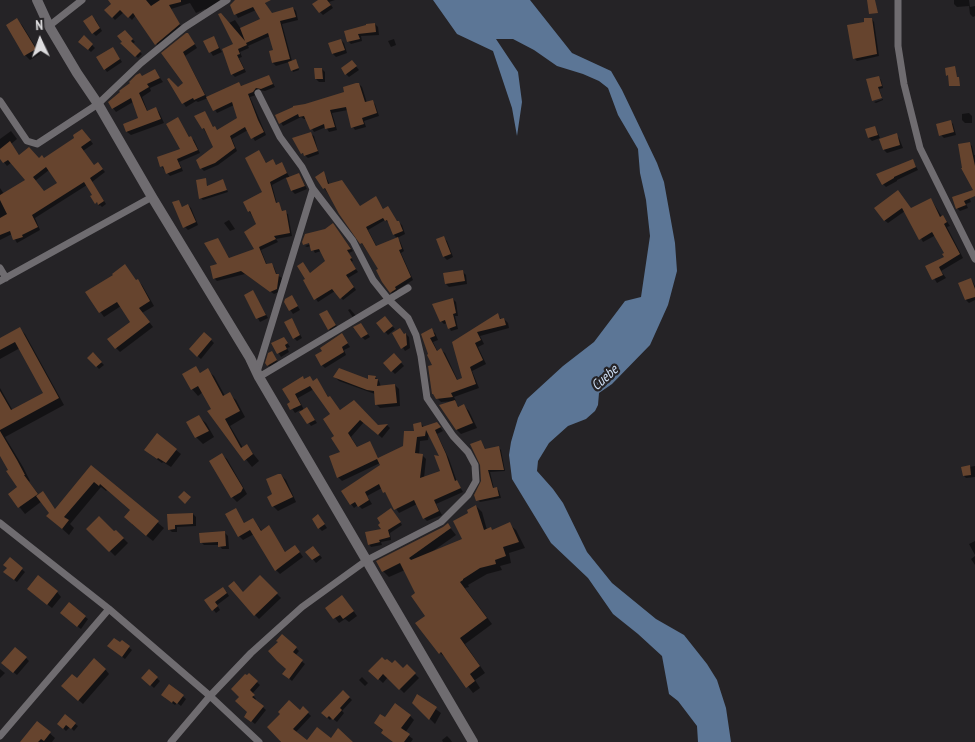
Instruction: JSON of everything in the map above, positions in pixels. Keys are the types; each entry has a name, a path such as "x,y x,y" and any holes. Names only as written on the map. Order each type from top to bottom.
{"main road":[{"path":"36,0 49,26 98,104 250,358 258,375 473,742"}],"street":[{"path":"49,26 82,0"},
{"path":"0,101 27,141 37,144 98,104 141,62 185,27 227,0"},
{"path":"898,0 898,46 904,84 920,148 975,259"},
{"path":"171,742 210,696 251,653 302,606 367,560 441,522 468,495 476,481 475,465 468,452 453,436 427,398 421,356 416,335 408,318 389,300 373,280 353,241 314,189 302,167 280,137 258,93"},
{"path":"258,375 314,189"},
{"path":"0,268 3,280 152,197"},
{"path":"258,375 408,288"},
{"path":"2,527 109,609 210,696 259,742"},
{"path":"0,736 109,609"}],"water":[{"name":"Cuebe","path":"433,0 530,0 572,53 611,71 657,163 664,182 675,243 677,271 668,305 650,345 612,384 599,393 598,405 595,411 586,419 568,426 549,443 538,461 537,471 563,503 587,552 612,583 656,619 684,635 707,664 717,680 726,708 731,742 698,742 697,726 678,701 669,694 662,656 613,614 588,578 551,543 512,479 509,455 511,442 518,418 527,399 563,366 594,342 625,301 641,297 650,236 638,149 618,115 608,88 599,81 557,66 534,50 513,39 496,39 518,72 522,102 517,136 512,108 493,51 457,34"}],"building":[{"path":"108,0 146,0 151,6 160,0 181,0 181,2 169,5 180,24 155,45 133,13 128,18 120,10 112,18 104,10 111,4"},
{"path":"235,0 271,0 265,3 272,13 293,7 296,17 280,21 290,59 272,63 269,51 273,50 268,33 246,43 247,45 238,49 240,54 237,55 244,69 231,75 222,49 233,44 218,14 221,13 245,41 240,28 260,19 253,7 234,15 230,5"},
{"path":"318,0 327,0 331,5 319,13 312,4"},
{"path":"867,0 875,0 878,13 869,14"},
{"path":"92,15 100,28 92,34 83,21"},
{"path":"17,18 36,49 24,56 6,25"},
{"path":"864,18 872,18 877,54 853,59 847,25 864,22"},
{"path":"375,23 376,32 358,34 360,39 347,42 344,31"},
{"path":"125,30 133,39 131,41 141,51 135,57 120,43 122,42 117,36"},
{"path":"188,33 195,44 183,52 205,95 194,100 193,98 182,104 167,79 169,78 178,87 183,83 161,53"},
{"path":"84,35 93,44 88,50 78,42"},
{"path":"214,36 219,48 209,53 203,41"},
{"path":"341,39 345,50 332,54 328,43"},
{"path":"113,47 120,59 104,70 96,57"},
{"path":"296,59 299,68 291,71 288,62"},
{"path":"352,60 357,66 345,75 341,68"},
{"path":"955,66 960,86 949,86 945,68"},
{"path":"314,68 322,68 323,79 315,79"},
{"path":"155,69 160,78 147,84 149,87 139,93 147,111 156,107 161,119 126,132 123,124 138,118 131,98 112,109 108,102 130,83 136,75 140,73 142,76"},
{"path":"269,75 273,84 261,89 256,88 248,94 264,132 251,139 245,127 230,136 235,148 215,163 200,169 196,160 213,147 204,128 202,129 194,116 205,111 213,127 215,126 217,130 237,118 232,102 213,111 206,97 239,82 241,86"},
{"path":"879,76 882,86 878,87 882,98 872,101 866,79"},
{"path":"359,83 365,102 373,100 377,113 362,118 364,124 351,128 346,107 330,110 335,127 325,129 324,124 310,130 304,116 299,117 298,114 279,124 275,115 293,106 344,92 343,87"},
{"path":"178,117 198,150 177,159 181,168 166,174 163,166 160,167 157,157 180,149 166,124"},
{"path":"951,120 954,132 939,136 936,124"},
{"path":"875,126 878,135 868,138 865,129"},
{"path":"82,129 91,140 81,147 94,165 98,162 103,169 90,178 104,201 98,205 97,202 95,204 84,182 32,215 38,227 22,235 23,237 13,240 10,231 0,235 0,218 7,214 0,200 0,195 25,180 8,160 3,163 0,159 0,149 10,141 19,155 29,147 39,158 42,155 44,158 74,138 73,135","holes":["46,167 57,183 44,191 33,177"]},
{"path":"311,132 318,151 304,156 292,138"},
{"path":"897,133 900,145 883,150 879,139"},
{"path":"970,142 975,166 975,196 964,201 966,205 956,209 952,197 973,190 961,168 958,144"},
{"path":"259,150 266,163 273,159 276,165 282,162 287,173 270,182 276,203 279,202 282,211 286,210 290,233 274,236 276,239 259,247 266,264 272,263 276,274 279,274 277,289 270,292 241,271 213,279 210,266 217,264 204,243 218,238 229,258 254,249 244,232 256,224 243,202 262,192 245,158"},
{"path":"913,159 916,167 882,185 876,174"},
{"path":"324,171 328,184 342,180 360,206 376,196 383,209 388,206 397,221 399,221 403,231 393,235 387,220 385,221 383,218 366,227 376,246 398,237 402,249 399,250 411,277 395,287 396,289 390,293 382,282 376,270 378,269 362,243 360,244 339,214 325,188 323,189 315,177"},
{"path":"299,173 305,186 291,191 286,178"},
{"path":"206,178 207,186 223,179 227,190 199,199 196,180"},
{"path":"898,190 911,208 931,198 940,217 943,215 947,222 944,224 960,254 939,267 943,275 932,280 925,266 944,257 942,254 944,253 932,232 919,240 902,208 884,221 874,208"},
{"path":"179,200 182,207 188,204 196,222 183,228 172,202"},
{"path":"333,223 351,249 347,250 356,269 346,275 354,287 340,299 332,289 314,300 297,266 303,262 310,273 325,261 319,249 311,251 309,243 303,245 302,242 305,234 325,229"},
{"path":"444,236 451,254 443,257 436,239"},
{"path":"125,264 136,280 138,279 150,301 139,308 150,322 115,349 107,339 130,322 117,302 99,313 85,292 113,275"},
{"path":"463,270 465,281 445,284 443,273"},
{"path":"971,278 975,289 975,297 965,300 958,283"},
{"path":"253,290 266,315 256,319 244,295"},
{"path":"292,295 298,306 289,311 284,302 285,299"},
{"path":"453,298 456,313 453,314 456,326 448,329 445,320 440,322 432,304"},
{"path":"327,310 336,325 328,330 319,314"},
{"path":"498,313 500,319 504,318 506,325 477,332 481,340 475,343 483,360 470,367 476,384 451,393 453,397 436,399 432,394 428,366 432,365 421,334 432,328 435,336 430,338 437,351 441,348 457,380 462,378 452,342"},
{"path":"385,316 393,326 384,333 376,323"},
{"path":"292,318 300,335 293,339 284,322"},
{"path":"361,323 368,334 361,338 353,327"},
{"path":"20,327 59,398 0,430 0,391 11,410 43,393 15,342 0,350 0,338"},
{"path":"400,328 404,334 406,333 407,345 401,349 392,333"},
{"path":"204,332 212,339 197,357 189,349"},
{"path":"342,333 348,343 342,347 344,352 321,366 315,355 322,351 320,348"},
{"path":"284,337 288,343 285,345 287,349 277,354 271,343"},
{"path":"272,351 277,360 267,366 265,363 268,353"},
{"path":"93,352 102,362 96,367 87,358"},
{"path":"394,353 402,362 391,372 383,363"},
{"path":"196,366 200,373 208,368 223,396 230,392 240,411 225,419 241,448 247,444 253,454 244,461 207,411 211,409 198,386 191,390 182,374"},
{"path":"339,368 368,379 368,375 376,376 375,379 378,379 377,386 395,384 397,403 375,405 374,391 333,377"},
{"path":"303,376 304,379 310,376 313,381 317,378 328,397 330,396 340,410 354,400 378,425 388,424 378,435 360,420 348,433 357,447 370,441 378,458 403,446 404,431 414,431 413,424 421,422 422,427 437,422 441,427 435,430 455,481 457,480 461,488 434,500 439,511 423,519 414,500 394,510 379,484 365,492 369,500 358,507 355,502 350,505 341,491 380,465 377,459 337,478 329,456 340,452 331,438 334,436 323,419 330,414 310,386 295,394 301,405 290,410 287,404 290,402 282,389","holes":["426,430 439,456 434,455 440,471 420,478 423,454 415,453 417,437 425,436"]},
{"path":"455,400 458,407 464,404 473,423 456,430 439,405"},
{"path":"307,407 315,420 307,424 299,412"},
{"path":"199,415 209,431 195,438 186,422"},
{"path":"0,431 24,475 38,494 18,508 8,494 17,487 6,471 8,470 0,456"},
{"path":"157,433 177,449 166,463 144,450"},
{"path":"481,440 485,449 499,446 504,470 488,470 493,488 497,487 499,496 476,501 474,495 481,481 480,465 470,444"},
{"path":"222,453 243,488 241,492 231,498 209,461"},
{"path":"91,465 159,521 146,536 124,517 130,510 100,484 99,486 94,482 64,517 69,520 62,529 46,516 49,513 36,496 43,491 55,509"},
{"path":"970,465 971,475 963,476 961,467"},
{"path":"281,474 293,497 272,507 267,497 272,494 266,479"},
{"path":"184,491 191,497 185,504 178,497"},
{"path":"476,505 484,530 491,527 492,530 510,522 519,542 503,547 506,556 495,560 496,564 480,568 460,582 487,618 460,638 480,666 470,674 475,681 466,688 441,652 439,654 415,623 425,616 411,596 415,593 400,563 382,572 376,561 448,523 451,528 409,558 411,560 462,539 453,521 468,513 467,510"},
{"path":"236,508 244,523 253,518 261,531 269,525 285,552 295,545 300,552 275,571 250,530 238,537 225,514"},
{"path":"391,508 401,522 388,530 390,537 368,545 365,532 381,529 377,518"},
{"path":"193,513 193,524 175,525 175,529 168,530 167,514"},
{"path":"318,514 325,524 318,529 312,519"},
{"path":"99,516 124,538 109,552 86,529"},
{"path":"225,531 226,546 218,547 218,542 200,543 199,533"},
{"path":"313,546 320,555 312,560 305,552"},
{"path":"10,557 23,568 14,580 3,572 7,568 3,565"},
{"path":"38,575 58,591 47,605 27,589"},
{"path":"260,575 278,593 254,616 228,586 234,581 243,592"},
{"path":"223,587 227,593 215,602 218,606 212,611 204,600"},
{"path":"342,595 354,611 343,619 340,615 333,619 325,608"},
{"path":"69,602 86,616 77,627 60,613"},
{"path":"282,634 297,647 293,652 303,660 289,679 282,674 286,669 268,651 278,642 276,641"},
{"path":"114,638 120,642 122,640 130,646 122,657 107,646"},
{"path":"15,647 27,657 13,673 1,663"},
{"path":"382,657 392,663 395,660 403,668 407,664 416,673 399,690 383,674 378,680 368,671"},
{"path":"94,658 106,669 78,701 61,686 72,674 77,678"},
{"path":"149,669 158,677 150,686 141,678"},
{"path":"249,673 258,681 250,690 255,695 252,697 264,706 251,722 244,717 247,712 235,701 239,697 231,689 245,674"},
{"path":"169,684 184,695 177,704 173,701 172,703 161,695"},
{"path":"343,690 350,697 340,708 342,710 333,720 329,716 327,718 321,713"},
{"path":"417,694 437,707 429,720 412,703"},
{"path":"289,700 300,710 303,706 309,712 293,729 307,740 317,727 331,738 338,728 353,742 281,742 267,727 280,714 278,712"},
{"path":"395,703 411,715 401,728 410,734 404,742 393,742 381,733 383,730 374,723 380,714 385,717"},
{"path":"65,714 76,723 71,729 66,725 63,729 57,724"},
{"path":"37,721 51,732 44,741 41,739 38,742 20,742"}]}
